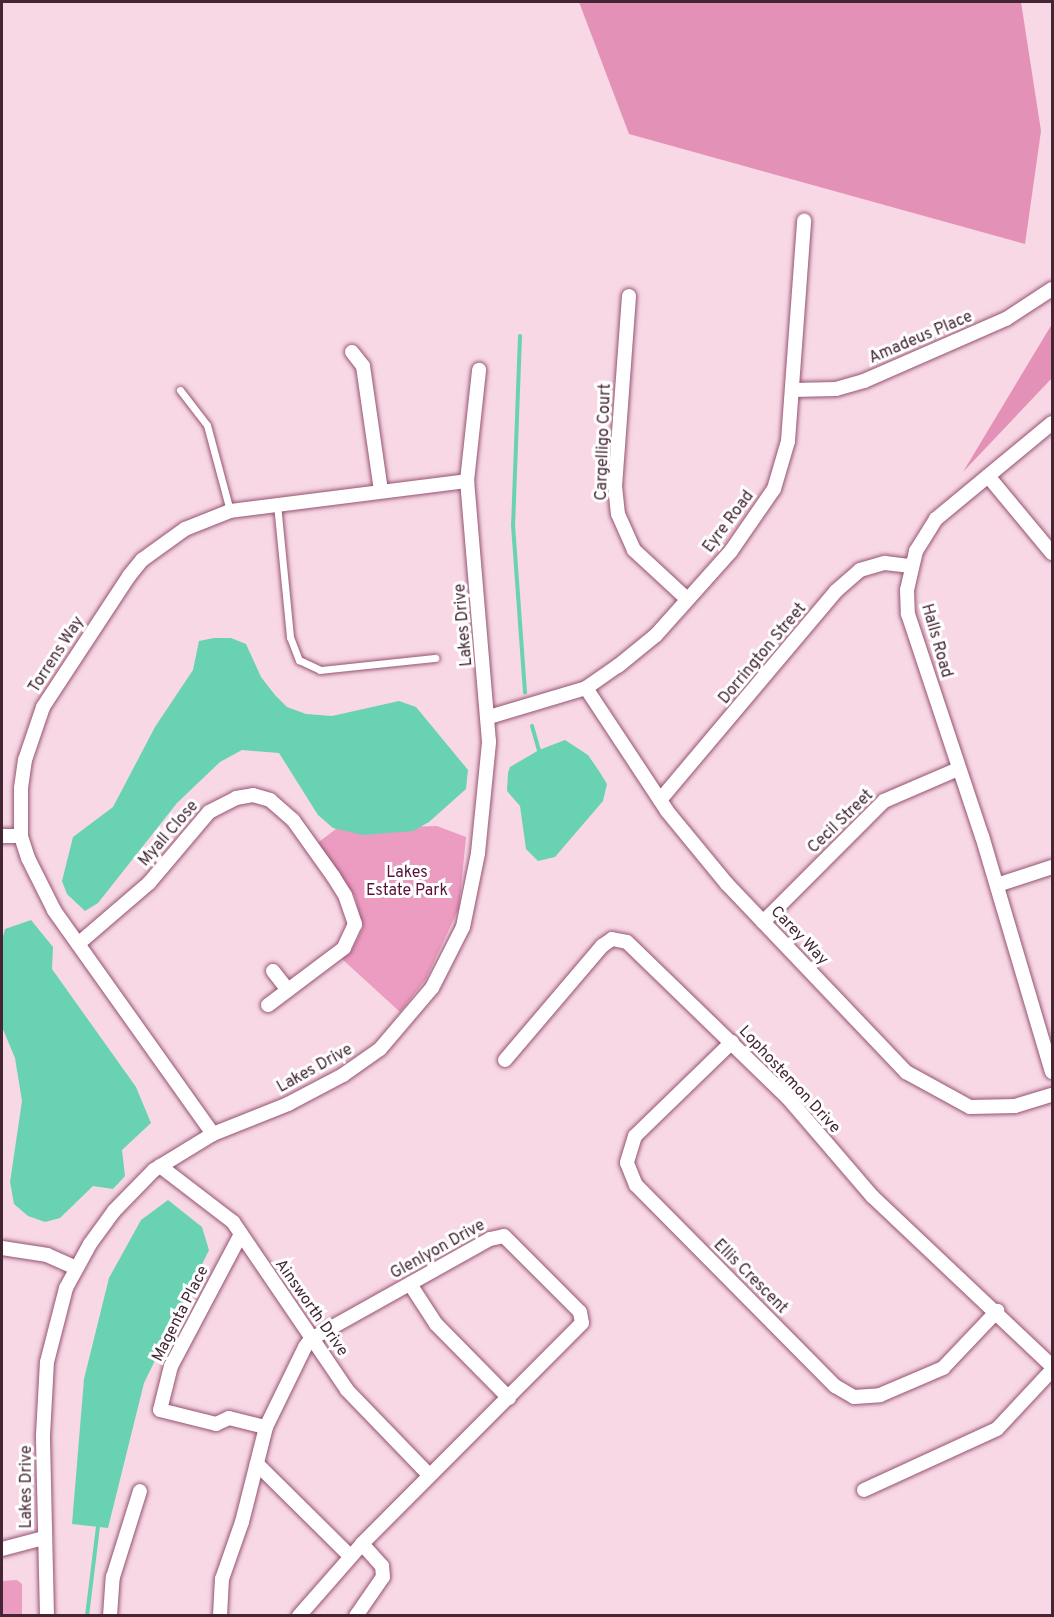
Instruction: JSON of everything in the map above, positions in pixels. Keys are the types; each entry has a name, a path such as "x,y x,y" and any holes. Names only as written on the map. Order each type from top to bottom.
{"street":[{"name":"Eyre Road","path":"489,717 586,688 656,635 731,551 774,489 788,441 804,221"},
{"name":"Amadeus Place","path":"793,390 836,389 864,381 1006,319 1053,289"},
{"name":"Cargelligo Court","path":"629,296 615,486 618,514 634,550 687,599"},
{"path":"352,352 363,366 381,491"},
{"name":"Lakes Drive","path":"47,1616 44,1538 47,1362 55,1323 75,1268 114,1211 160,1166 213,1134 288,1104 344,1075 393,1036 432,988 463,927 473,892 488,783 489,717 467,481 479,370"},
{"name":"Halls Road","path":"1053,423 936,519 910,566 908,614 997,885 1053,1072"},
{"path":"988,476 1053,553"},
{"name":"Torrens Way","path":"213,1134 78,944 40,886 21,836 19,813 25,760 50,697 142,560 185,529 230,511 467,481"},
{"name":"Dorrington Street","path":"660,800 836,591 860,570 885,563 910,566"},
{"name":"Carey Way","path":"586,688 660,800 727,884 906,1072 970,1107 1015,1107 1053,1095"},
{"name":"Cecil Street","path":"763,922 884,801 958,769"},
{"name":"Myall Close","path":"78,944 149,883 209,812 224,802 253,795 281,806 293,820 345,895 355,924 344,948 268,1005"},
{"path":"2,836 21,836"},
{"path":"997,885 1053,867"},
{"name":"Lophostemon Drive","path":"505,1060 602,946 612,939 631,945 788,1098 872,1196 997,1311 1053,1368"},
{"path":"273,971 288,990"},
{"name":"Ellis Crescent","path":"732,1042 635,1136 627,1163 633,1179 645,1193 835,1386 854,1397 880,1395 943,1368 997,1311"},
{"name":"Ainsworth Drive","path":"160,1166 233,1222 347,1390 429,1475"},
{"name":"Magenta Place","path":"241,1234 171,1366 160,1410 216,1424 229,1418 266,1427"},
{"name":"Glenlyon Drive","path":"299,1616 362,1544 579,1328 583,1318 580,1312 504,1236 490,1239 311,1339"},
{"path":"2,1248 46,1254 75,1268"},
{"path":"410,1284 436,1324 509,1398"},
{"path":"220,1616 222,1579 266,1427 311,1339"},
{"path":"864,1490 997,1429 1053,1368"},
{"path":"257,1464 350,1557"},
{"path":"110,1616 113,1577 140,1491"},
{"path":"2,1550 44,1538"},
{"path":"356,1616 383,1577 382,1566 362,1544"}],"lane":[{"path":"180,390 195,407 211,435 230,511"},
{"path":"277,504 290,637 299,660 320,670 435,658"}],"green space":[{"name":"Lakes Estate Park","path":"437,826 466,837 459,908 426,979 400,1012 342,959 352,950 363,928 355,896 316,844 336,829"},
{"path":"17,1580 22,1584 22,1615 2,1615 2,1581"}],"shaded area":[{"path":"579,2 1021,2 1041,131 1025,244 629,134"},
{"path":"1052,324 1052,378 963,472"},
{"path":"231,638 246,644 261,677 275,695 287,707 306,714 332,716 399,701 416,707 468,770 466,789 429,822 413,831 363,835 333,828 318,815 279,753 242,750 220,762 177,803 98,903 85,911 67,894 62,881 73,837 113,807 155,727 193,670 199,641"},
{"path":"565,740 588,755 607,784 603,801 555,857 538,861 526,849 520,806 507,791 508,773 510,767 539,750"},
{"path":"31,920 53,947 52,969 136,1087 151,1123 122,1150 125,1176 113,1189 93,1186 60,1218 45,1222 28,1216 14,1204 10,1182 22,1101 15,1058 2,1027 2,940 5,929"},
{"path":"168,1200 202,1227 209,1250 144,1383 108,1528 72,1524 84,1379 109,1278 141,1220"}],"waterway":[{"path":"520,336 513,525 525,693"},
{"path":"532,726 539,750"},
{"path":"87,1616 98,1527"}]}
